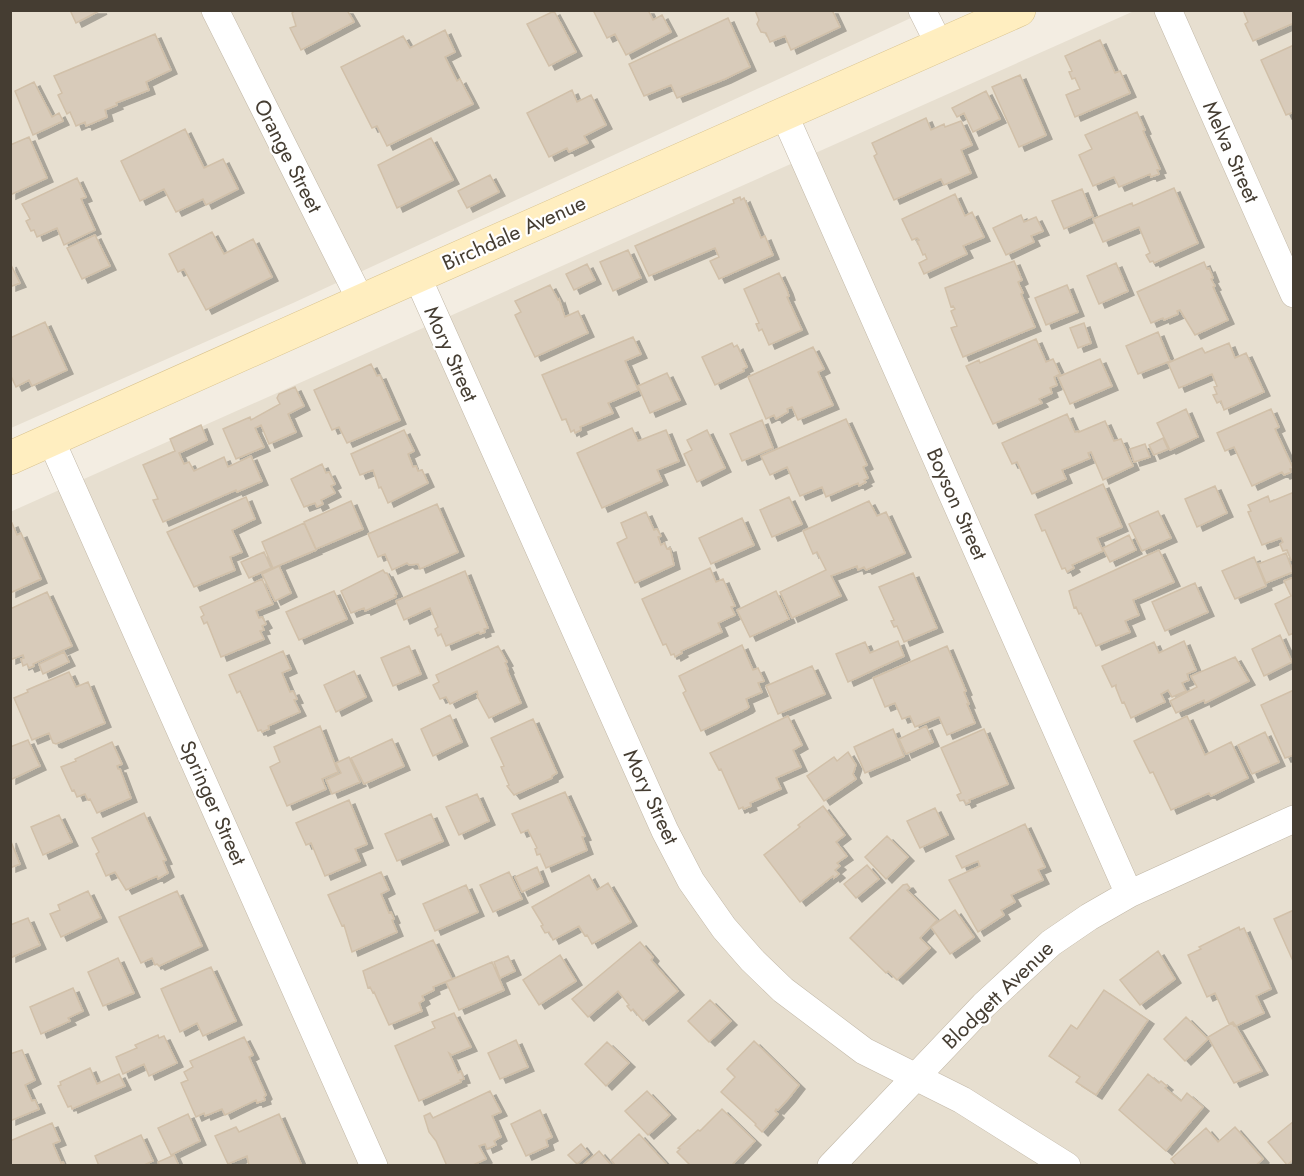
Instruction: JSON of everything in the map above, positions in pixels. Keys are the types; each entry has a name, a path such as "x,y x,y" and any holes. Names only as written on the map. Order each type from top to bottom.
{"street":[{"name":"Orange Street","path":"215,10 362,301"},
{"path":"922,10 940,46"},
{"name":"Birchdale Avenue","path":"10,458 1019,10"},
{"name":"Melva Street","path":"1168,10 1293,294"},
{"name":"Boyson Street","path":"784,114 1130,894"},
{"name":"Mory Street","path":"417,276 665,831 691,881 724,928 783,990 864,1051 962,1100 1067,1166"},
{"name":"Springer Street","path":"51,440 374,1166"},
{"name":"Blodgett Avenue","path":"831,1166 1009,980 1051,943 1089,917 1130,894 1293,819"}],"shaded area":[{"path":"10,11 926,11 293,303 11,428"},
{"path":"1134,11 1293,11 1293,1165 11,1165 10,512"}],"building":[{"path":"70,10 101,10 76,23"},
{"path":"296,10 347,10 354,22 301,50 290,28 296,26 292,13"},
{"path":"593,10 648,10 653,20 662,15 671,32 626,55 615,34 607,38"},
{"path":"755,10 832,10 840,27 791,50 785,36 770,42 766,33 761,32"},
{"path":"1243,10 1294,10 1294,23 1253,41 1245,24 1248,22"},
{"path":"554,11 576,52 549,66 527,24"},
{"path":"728,18 750,67 677,98 671,85 644,96 629,64"},
{"path":"445,30 455,52 445,57 457,81 460,79 473,104 387,146 377,126 372,128 341,67 403,36 410,48"},
{"path":"155,34 171,70 146,82 149,90 116,103 117,105 105,110 107,117 86,126 85,122 76,126 70,112 67,114 58,95 62,93 54,76"},
{"path":"1100,40 1115,73 1120,71 1130,93 1075,117 1066,95 1080,89 1075,78 1072,79 1069,72 1072,71 1065,56"},
{"path":"1294,45 1294,112 1286,115 1261,60"},
{"path":"1020,75 1046,135 1019,147 992,87"},
{"path":"34,82 52,117 59,113 63,121 33,135 15,91"},
{"path":"572,90 577,102 591,95 606,125 584,136 588,143 569,152 567,148 549,157 527,113"},
{"path":"986,91 1000,119 973,132 964,113 957,117 952,108"},
{"path":"1137,112 1160,169 1157,170 1159,174 1151,177 1150,174 1119,187 1114,177 1093,186 1079,155 1092,149 1085,135"},
{"path":"926,118 931,130 944,124 945,127 961,121 972,145 961,150 971,173 944,185 941,179 894,200 874,156 877,154 872,143"},
{"path":"185,129 204,168 223,159 238,189 206,205 203,199 176,212 164,189 140,201 121,161"},
{"path":"29,137 47,178 10,195 10,145"},
{"path":"431,138 453,180 397,208 378,165"},
{"path":"490,175 499,192 467,208 458,191"},
{"path":"77,178 86,197 81,199 95,230 64,245 57,228 37,237 26,221 30,219 22,204"},
{"path":"1174,188 1198,243 1154,263 1150,262 1146,255 1150,253 1139,227 1103,242 1093,219 1132,203 1133,206"},
{"path":"1082,189 1093,216 1064,229 1052,201"},
{"path":"955,194 965,216 972,212 984,237 963,246 967,254 924,274 919,263 927,259 925,254 923,255 917,241 919,240 917,238 912,240 902,219"},
{"path":"740,197 741,200 744,198 761,238 765,236 773,255 719,279 710,261 719,257 715,248 649,276 635,246 734,203 733,200"},
{"path":"1021,215 1024,222 1036,217 1043,231 1031,236 1034,242 1006,255 993,228"},
{"path":"212,232 224,254 253,239 272,277 206,310 184,269 178,272 169,254"},
{"path":"95,235 110,266 82,279 67,248"},
{"path":"628,250 641,278 613,291 600,262"},
{"path":"1014,261 1022,280 1018,282 1023,293 1021,294 1035,327 963,357 951,328 957,326 951,311 955,309 951,307 945,288"},
{"path":"1204,262 1207,269 1209,268 1215,286 1213,287 1228,320 1195,335 1180,310 1177,311 1178,314 1151,323 1137,292"},
{"path":"10,263 20,283 10,287"},
{"path":"1116,263 1128,291 1099,304 1087,276"},
{"path":"587,264 595,280 574,290 566,274"},
{"path":"779,273 802,330 769,345 762,329 759,331 756,324 759,323 744,289"},
{"path":"550,285 559,299 565,317 578,311 588,333 535,357 515,315 521,312 515,301"},
{"path":"1067,285 1078,312 1046,325 1035,298"},
{"path":"45,322 67,370 32,386 29,380 16,387 10,374 10,338"},
{"path":"1084,323 1091,343 1078,348 1070,328"},
{"path":"1158,332 1170,361 1138,374 1126,346"},
{"path":"633,337 641,354 625,361 638,390 608,403 613,413 580,427 581,430 575,433 574,430 571,432 566,419 562,420 542,375"},
{"path":"1036,339 1046,362 1053,359 1060,374 1054,377 1057,385 1050,388 1052,393 1039,399 1042,403 993,424 966,366 979,360 980,363"},
{"path":"732,343 734,347 737,345 747,367 743,369 744,371 715,385 702,357"},
{"path":"1229,343 1235,358 1246,353 1264,392 1224,410 1221,401 1217,403 1213,395 1217,394 1214,387 1217,386 1212,374 1179,388 1168,363 1202,348 1205,353"},
{"path":"813,347 824,369 818,372 833,405 798,420 792,407 776,419 774,415 766,419 748,377"},
{"path":"1100,359 1112,386 1070,404 1058,377"},
{"path":"371,364 377,376 380,375 400,420 347,443 339,427 332,430 314,390"},
{"path":"667,373 680,400 650,413 638,386"},
{"path":"295,387 304,406 288,414 296,432 269,444 261,425 255,428 264,447 236,459 223,429 250,417 251,420 280,404 277,398 279,394"},
{"path":"1186,409 1198,437 1170,450 1157,423"},
{"path":"1271,409 1279,427 1275,429 1293,468 1290,469 1291,472 1284,475 1282,472 1252,486 1234,447 1225,451 1217,433"},
{"path":"1067,414 1075,432 1105,421 1114,441 1121,439 1133,466 1103,480 1091,452 1088,453 1090,458 1062,470 1066,479 1032,494 1017,462 1012,464 1002,443"},
{"path":"846,419 867,465 863,467 868,478 864,480 866,482 859,486 858,483 826,497 822,487 800,496 787,467 770,475 761,456"},
{"path":"762,420 773,448 742,461 730,434"},
{"path":"201,425 207,440 179,453 184,464 189,462 194,471 224,457 228,467 251,456 262,481 163,522 153,500 158,499 143,465 175,451 170,439"},
{"path":"632,428 638,441 666,430 679,461 657,470 662,481 602,508 577,453"},
{"path":"404,430 414,451 408,454 413,467 416,466 418,471 422,470 428,483 388,503 381,487 379,488 373,470 360,475 351,454"},
{"path":"707,430 725,468 697,482 684,454 692,450 687,440"},
{"path":"1163,438 1168,449 1154,455 1149,445"},
{"path":"1145,444 1150,457 1134,462 1130,449"},
{"path":"322,464 335,484 331,486 335,493 321,500 323,504 317,507 315,503 304,507 291,479"},
{"path":"1103,484 1122,527 1097,538 1103,551 1072,565 1074,568 1067,572 1065,568 1062,569 1045,530 1042,531 1035,515"},
{"path":"1215,486 1227,513 1197,527 1185,499"},
{"path":"1294,492 1294,558 1291,560 1287,550 1283,551 1280,544 1283,542 1281,538 1262,545 1248,512 1251,511 1248,505 1268,496 1270,502"},
{"path":"246,497 255,519 232,530 242,552 230,557 235,570 194,587 167,532"},
{"path":"789,497 802,524 772,537 760,510"},
{"path":"351,501 363,529 316,549 304,522"},
{"path":"869,501 877,516 886,512 905,553 866,570 864,567 858,570 857,566 831,576 841,596 792,618 780,592 826,570 817,552 813,554 803,531"},
{"path":"437,504 458,552 420,569 418,564 409,565 407,563 392,570 385,554 378,557 368,534"},
{"path":"1158,511 1171,538 1142,551 1129,524"},
{"path":"646,512 654,530 657,529 661,536 658,537 661,545 664,543 667,549 670,548 674,565 635,583 617,543 627,538 621,523"},
{"path":"742,518 754,545 711,564 699,538"},
{"path":"12,523 17,535 21,533 41,579 10,593 10,524"},
{"path":"304,523 316,550 273,568 262,542"},
{"path":"1129,535 1136,550 1110,562 1103,548"},
{"path":"1159,550 1174,582 1133,600 1139,615 1125,621 1130,632 1096,646 1081,613 1079,614 1076,607 1074,608 1069,591"},
{"path":"264,552 271,568 249,578 241,562"},
{"path":"1286,553 1293,572 1266,583 1258,564"},
{"path":"1254,557 1266,586 1235,599 1222,571"},
{"path":"279,566 291,593 275,601 262,574"},
{"path":"710,568 716,582 723,579 735,606 731,607 735,615 718,623 722,632 681,651 682,653 675,657 674,654 671,655 666,644 663,645 642,599"},
{"path":"383,570 387,573 397,594 396,597 365,611 364,608 351,613 341,591"},
{"path":"465,571 488,628 484,629 485,632 480,634 479,632 446,646 441,634 438,636 435,629 438,627 430,608 404,620 396,601"},
{"path":"913,573 937,628 904,642 897,626 894,627 891,621 894,620 879,587"},
{"path":"1294,577 1294,633 1289,635 1275,604 1291,596 1284,581"},
{"path":"262,579 273,604 256,611 259,618 262,617 266,624 262,626 264,630 260,631 264,639 221,657 207,622 204,624 201,617 204,615 200,607"},
{"path":"1195,583 1208,612 1165,631 1152,602"},
{"path":"334,591 347,619 299,640 286,612"},
{"path":"776,591 789,619 750,637 737,610"},
{"path":"47,592 72,646 29,668 27,664 23,666 21,659 24,658 23,655 10,660 10,609"},
{"path":"1280,635 1292,662 1264,676 1252,649"},
{"path":"898,641 904,656 848,682 836,654 865,642 870,653"},
{"path":"1184,641 1196,670 1187,674 1189,680 1182,683 1186,691 1172,697 1168,690 1161,694 1165,702 1131,718 1124,702 1122,703 1116,685 1112,687 1102,666 1154,642 1159,653"},
{"path":"742,645 753,670 758,668 764,681 758,683 762,692 746,699 749,707 747,709 701,731 683,693 686,691 679,676"},
{"path":"409,646 421,674 393,686 381,658"},
{"path":"498,646 507,662 505,663 507,670 521,703 489,718 477,696 477,691 450,704 446,697 440,699 433,685 439,682 436,675"},
{"path":"947,646 966,691 964,692 969,704 967,704 975,723 947,735 939,717 915,727 910,716 902,719 895,703 885,707 873,678"},
{"path":"283,651 291,669 282,673 290,692 293,691 297,699 294,700 300,712 268,726 269,729 258,731 240,691 237,693 229,675"},
{"path":"64,652 69,662 43,674 39,664"},
{"path":"1235,657 1249,681 1205,703 1204,700 1176,713 1170,701 1197,687 1191,676"},
{"path":"812,666 825,694 778,714 766,686"},
{"path":"354,671 366,697 336,712 324,685"},
{"path":"69,672 76,687 88,682 105,723 56,744 53,743 49,733 32,740 14,698"},
{"path":"1294,690 1294,755 1285,758 1261,705"},
{"path":"450,715 462,742 433,756 421,729"},
{"path":"788,716 802,745 793,750 801,767 776,778 781,789 750,803 751,806 739,809 721,769 719,770 710,753"},
{"path":"1187,716 1205,755 1231,742 1248,778 1211,796 1209,793 1171,810 1153,772 1150,773 1134,741"},
{"path":"533,719 557,773 552,778 514,795 507,786 509,785 501,767 504,766 491,738"},
{"path":"320,726 338,772 322,779 326,789 287,806 270,767 280,762 274,747"},
{"path":"926,726 933,742 906,754 899,739"},
{"path":"893,729 904,756 865,773 854,747"},
{"path":"984,729 1008,784 969,800 970,802 966,804 964,800 960,801 957,795 961,793 941,748"},
{"path":"1265,732 1279,762 1252,774 1238,745"},
{"path":"392,739 404,766 364,784 351,758"},
{"path":"28,740 40,766 10,780 10,747"},
{"path":"112,742 122,764 117,766 118,769 120,769 131,798 97,813 85,794 77,797 74,790 72,791 61,767"},
{"path":"848,752 856,765 853,774 856,779 824,801 807,776 834,757 837,761"},
{"path":"349,757 360,782 332,794 326,780 341,773 336,763"},
{"path":"565,792 585,836 582,837 587,850 546,868 540,854 537,855 535,849 537,848 528,830 521,833 512,814"},
{"path":"477,794 489,821 459,835 446,807"},
{"path":"349,800 367,844 355,849 360,861 325,876 311,843 306,845 296,823"},
{"path":"823,806 845,835 836,842 847,856 837,863 840,866 835,870 839,874 834,878 833,876 800,902 764,855"},
{"path":"935,808 948,835 920,848 907,821"},
{"path":"144,813 166,860 163,861 168,873 158,879 157,876 126,890 115,872 106,876 92,838"},
{"path":"431,814 443,841 397,861 385,834"},
{"path":"59,815 72,842 43,855 31,827"},
{"path":"1025,824 1045,867 1038,870 1043,880 1011,895 1015,902 1001,910 1004,915 978,932 949,880 980,866 978,861 962,868 956,856"},
{"path":"887,836 908,857 886,879 865,857"},
{"path":"10,839 20,864 10,868"},
{"path":"867,865 879,879 856,898 844,884"},
{"path":"537,867 543,882 522,892 515,877"},
{"path":"381,872 389,890 381,894 394,919 392,920 397,932 352,952 344,925 342,926 328,895"},
{"path":"509,872 522,899 493,912 480,885"},
{"path":"589,875 597,890 608,883 631,922 592,944 579,926 553,940 549,932 545,933 532,907"},
{"path":"907,884 910,888 907,890 937,920 920,938 930,948 897,980 888,971 886,973 850,938 903,885"},
{"path":"466,885 478,912 435,931 423,904"},
{"path":"88,891 101,918 61,937 50,914 60,910 58,905"},
{"path":"177,891 202,946 159,966 155,965 152,958 141,963 119,917"},
{"path":"955,910 974,937 950,954 931,927"},
{"path":"1294,910 1294,961 1293,961 1274,919"},
{"path":"28,918 40,945 10,958 10,925"},
{"path":"1239,927 1240,930 1244,928 1271,989 1256,996 1264,1013 1236,1026 1233,1022 1229,1024 1215,993 1207,997 1188,955"},
{"path":"433,940 452,979 433,987 434,990 422,996 424,1000 419,1003 422,1011 389,1025 374,992 370,987 368,988 363,971"},
{"path":"640,942 653,957 651,960 678,991 643,1021 633,1009 631,1011 618,991 588,1017 572,999"},
{"path":"1158,951 1175,979 1140,1005 1120,980"},
{"path":"560,955 576,981 539,1005 523,980"},
{"path":"508,956 515,971 500,978 494,962"},
{"path":"118,958 134,993 103,1006 88,972"},
{"path":"492,962 504,990 459,1010 446,982"},
{"path":"211,967 236,1021 203,1036 197,1023 180,1032 161,989"},
{"path":"73,988 83,1011 68,1018 70,1021 41,1034 30,1007"},
{"path":"1104,990 1148,1020 1096,1095 1076,1082 1080,1077 1049,1056 1071,1025 1077,1029"},
{"path":"710,1000 731,1021 709,1042 688,1021"},
{"path":"454,1013 471,1047 452,1055 449,1053 458,1073 461,1071 464,1079 419,1101 395,1046 435,1028 432,1022"},
{"path":"1186,1017 1208,1039 1185,1061 1164,1039"},
{"path":"1232,1023 1262,1071 1234,1083 1208,1037"},
{"path":"158,1035 159,1038 164,1036 177,1063 149,1076 144,1064 123,1074 116,1057 137,1048 135,1045"},
{"path":"244,1037 253,1055 249,1057 266,1095 265,1100 257,1103 256,1100 225,1115 222,1109 196,1117 181,1083 188,1080 184,1072 193,1067 190,1061"},
{"path":"516,1040 528,1067 500,1079 488,1053"},
{"path":"754,1041 799,1085 778,1110 776,1109 778,1114 762,1132 721,1092 735,1077 727,1069"},
{"path":"607,1042 629,1063 606,1086 585,1064"},
{"path":"22,1050 35,1080 25,1085 32,1101 35,1100 39,1109 10,1121 10,1054"},
{"path":"90,1068 97,1084 119,1074 125,1086 72,1109 71,1106 68,1107 58,1086 61,1085 60,1082"},
{"path":"1148,1074 1159,1083 1161,1081 1167,1086 1165,1088 1181,1101 1187,1093 1203,1107 1166,1151 1119,1110"},
{"path":"490,1091 501,1112 492,1116 501,1137 494,1141 496,1145 487,1149 485,1144 479,1146 486,1159 471,1166 447,1166 436,1141 429,1132 424,1116 430,1113 433,1118"},
{"path":"647,1091 670,1115 648,1135 625,1111"},
{"path":"722,1109 755,1141 731,1166 691,1166 677,1152 680,1149 678,1148 698,1130 700,1131"},
{"path":"540,1110 552,1137 546,1140 548,1146 526,1156 511,1124"},
{"path":"188,1114 200,1141 171,1155 158,1128"},
{"path":"279,1114 302,1166 249,1166 247,1156 228,1164 215,1136 236,1127 239,1132"},
{"path":"1294,1121 1294,1159 1287,1165 1268,1142"},
{"path":"52,1123 60,1141 53,1144 61,1163 63,1162 65,1166 10,1166 10,1141"},
{"path":"1235,1127 1263,1159 1255,1166 1177,1166 1171,1159 1206,1128 1218,1142"},
{"path":"639,1134 668,1166 616,1166 611,1160"},
{"path":"141,1135 153,1161 142,1166 99,1166 95,1156"},
{"path":"581,1144 589,1154 577,1164 568,1155"},
{"path":"599,1151 612,1166 582,1166"},
{"path":"174,1155 179,1166 160,1166 158,1162"}]}
